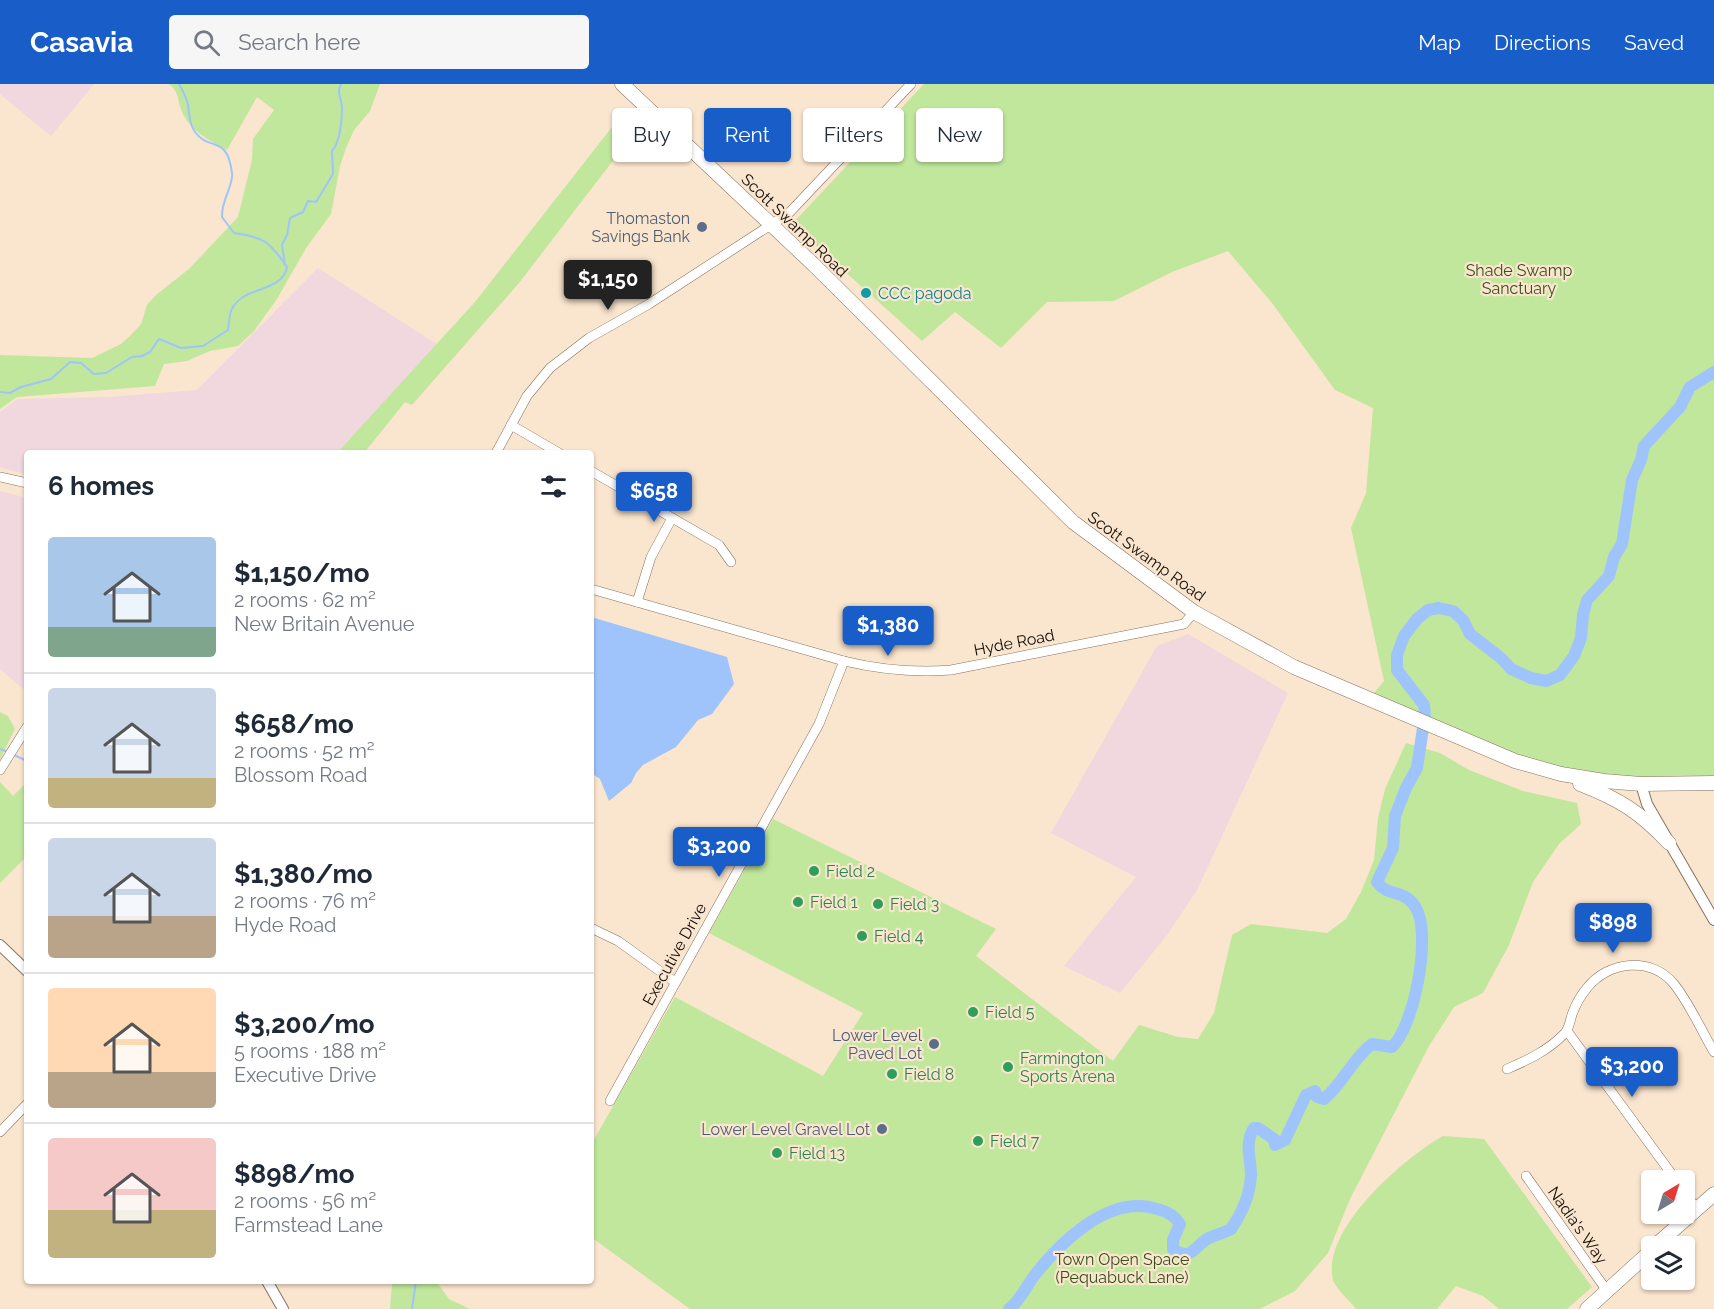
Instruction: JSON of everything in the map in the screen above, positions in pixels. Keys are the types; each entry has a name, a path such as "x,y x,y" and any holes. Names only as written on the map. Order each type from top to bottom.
{"highway":[{"name":"Scott Swamp Road","path":"622,84 773,225 1073,522 1194,612 1294,667 1407,717 1539,769 1604,782 1714,783"},
{"path":"1539,769 1618,799 1640,813 1669,843"},
{"path":"1667,1236 1714,1194"},
{"path":"1587,1309 1641,1260"}],"main road":[{"path":"1641,784 1647,804 1714,920"},
{"path":"0,945 24,968"},
{"path":"269,1284 283,1309"}],"street":[{"path":"498,450 537,382 551,367 584,341 649,304 789,213 911,84"},
{"path":"511,425 554,450"},
{"path":"594,473 719,545 731,562"},
{"path":"0,477 24,482"},
{"path":"637,602 651,557 672,518"},
{"name":"Hyde Road","path":"594,590 844,661 896,672 918,673 951,670 1184,624 1194,612"},
{"name":"Executive Drive","path":"610,1101 819,724 844,661"},
{"path":"0,770 24,732"},
{"path":"594,929 618,941 675,982"},
{"path":"1507,1069 1549,1047 1567,1031 1573,1011 1587,988 1604,972 1623,965 1640,965 1657,971 1674,983 1714,1052"},
{"path":"1567,1031 1669,1170"},
{"path":"0,1132 24,1105"},
{"name":"Nadia's Way","path":"1526,1176 1606,1291"}],"shaded area":[{"path":"0,84 94,84 51,136 0,94"},
{"path":"318,268 438,345 340,450 24,450 24,474 0,467 0,412 18,399 109,397 197,390"},
{"path":"0,491 24,497 24,689 0,669"},
{"path":"1188,634 1288,693 1197,890 1167,935 1120,993 1064,966 1136,877 1051,833 1157,646"}],"green space":[{"path":"169,84 380,84 370,111 354,130 346,148 340,166 331,214 306,248 277,299 254,331 238,346 210,351 187,361 164,364 155,386 17,397 0,409 0,355 92,358 121,344 141,324 147,305 156,295 189,269 238,217 252,160 253,139 274,110 257,97 227,150 194,129 184,116 176,93"},
{"name":"Shade Swamp Sanctuary","path":"924,84 1714,84 1714,783 1561,774 1368,700 1384,681 1351,528 1366,493 1373,408 1335,390 1272,303 1228,251 1172,272 1114,301 1047,302 1001,348 955,312 922,341 792,224 850,162 904,162 904,108 901,108"},
{"path":"612,127 612,162 519,283 412,405 405,402 366,450 340,450 475,302"},
{"path":"0,712 8,716 15,729 0,759"},
{"name":"Town Open Space (Pequabuck Lane)","path":"1406,743 1440,753 1469,770 1523,791 1577,803 1581,824 1559,844 1533,882 1509,945 1483,993 1454,1007 1429,1046 1350,1199 1328,1253 1295,1291 1260,1309 690,1309 594,1239 594,1140 675,997 823,1076 863,1013 709,933 773,819 996,929 976,956 1113,1061 1139,1025 1178,1037 1198,1039 1214,1013 1232,935 1251,924 1327,933 1346,919 1361,892 1374,860 1378,818 1385,789"},
{"path":"0,782 13,796 24,785 24,859 0,883"},
{"path":"1443,1136 1484,1139 1592,1287 1567,1309 1499,1309 1483,1296 1456,1286 1437,1309 1356,1309 1337,1287 1333,1280 1333,1260 1340,1239 1352,1218 1388,1178"},
{"path":"392,1284 438,1284 449,1299 470,1309 390,1309"}],"water":[{"path":"594,618 727,657 734,684 712,714 698,720 676,747 643,765 631,783 609,801 600,779 594,775"}],"waterway":[{"path":"0,392 10,393 21,387 51,379 70,362 81,363 94,374 106,373 132,357 150,352 159,339 181,348 203,346 228,330 231,311 236,303 243,297 278,282 284,276 287,267 271,246 253,236 234,233 222,217 223,205 232,177 230,161 222,148 201,138 193,129 187,101 179,84"},
{"path":"285,265 282,245 287,235 290,218 303,212 308,201 316,202 333,174 332,151 339,137 342,119 339,90 341,84"},
{"path":"1009,1309 1020,1298 1044,1264 1070,1238 1084,1226 1116,1210 1132,1206 1149,1207 1170,1214 1180,1224 1173,1240 1173,1249 1184,1254 1192,1252 1207,1239 1231,1229 1242,1210 1249,1190 1251,1175 1249,1139 1254,1128 1258,1128 1274,1139 1275,1145 1285,1140 1306,1095 1315,1091 1317,1097 1324,1099 1372,1044 1392,1047 1400,1036 1413,1002 1418,982 1422,941 1421,923 1413,903 1386,890 1377,882 1393,848 1395,816 1417,768 1425,715 1424,705 1397,670 1397,655 1404,636 1417,619 1428,610 1439,608 1453,611 1463,620 1470,634 1501,658 1511,669 1531,678 1546,681 1560,675 1574,656 1581,638 1587,600 1609,576 1614,557 1622,544 1632,480 1641,460 1644,446 1680,407 1690,387 1714,372"},
{"path":"0,749 8,752"},
{"path":"14,755 24,760"},
{"path":"412,1309 416,1284"}],"place":[{"name":"Thomaston Savings Bank","path":"702,227"},
{"name":"CCC pagoda","path":"866,293"},
{"name":"Field 2","path":"814,871"},
{"name":"Field 1","path":"798,902"},
{"name":"Field 3","path":"878,904"},
{"name":"Field 4","path":"862,936"},
{"name":"Field 5","path":"973,1012"},
{"name":"Lower Level Paved Lot","path":"934,1044"},
{"name":"Farmington Sports Arena","path":"1008,1067"},
{"name":"Field 8","path":"892,1074"},
{"name":"Lower Level Gravel Lot","path":"882,1129"},
{"name":"Field 7","path":"978,1141"},
{"name":"Field 13","path":"777,1153"}]}
